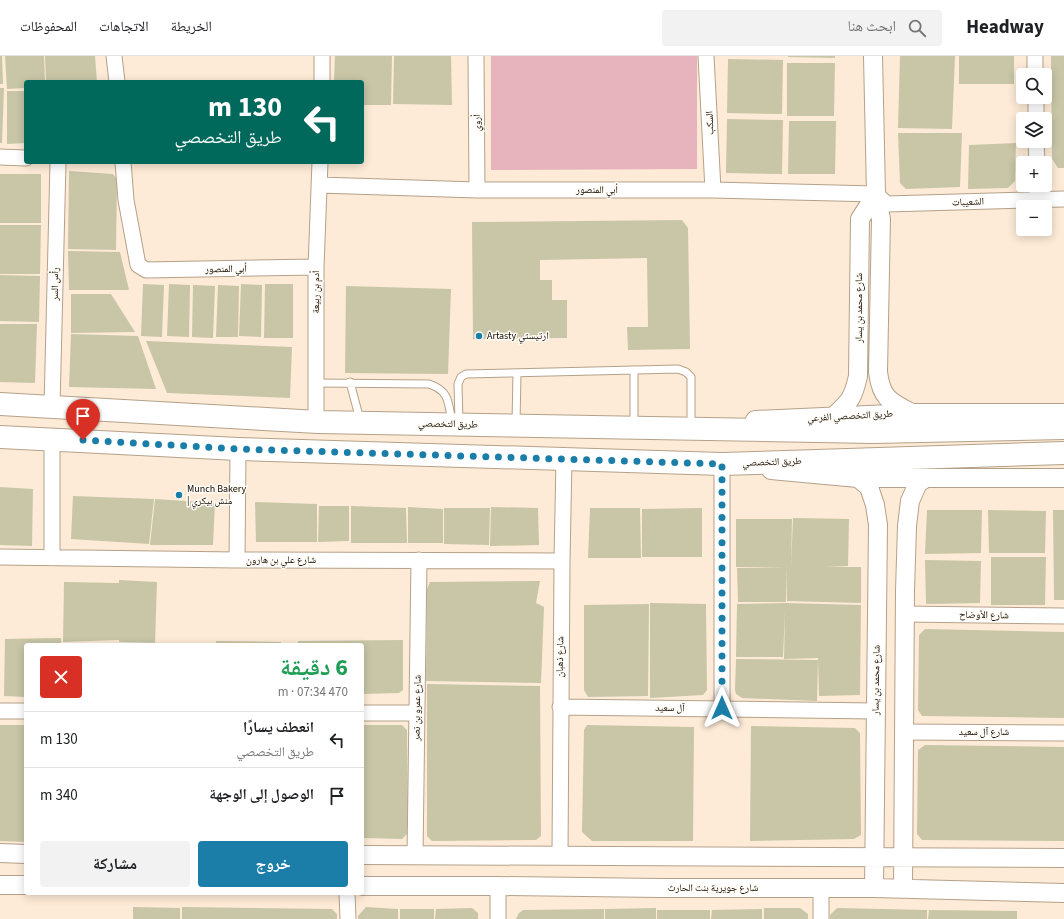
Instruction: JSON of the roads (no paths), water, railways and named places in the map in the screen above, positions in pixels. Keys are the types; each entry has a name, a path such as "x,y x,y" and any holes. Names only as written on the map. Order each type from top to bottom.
{"main road":[{"name":"طريق التخصصي","path":"0,404 318,422 361,423 873,432 1064,428"},
{"name":"طريق التخصصي","path":"0,436 238,449 722,464 1064,453"}],"street":[{"path":"114,56 117,80"},
{"path":"322,56 322,80"},
{"name":"أروي","path":"476,56 477,190"},
{"name":"السكب","path":"706,56 713,190"},
{"name":"شارع محمد بن يسار","path":"873,56 876,194 881,219 878,372 880,386 885,395 895,404 912,413"},
{"path":"1035,56 1035,68"},
{"path":"0,157 24,158"},
{"name":"رأس السر","path":"52,407 58,164"},
{"name":"أبي المنصور","path":"123,164 126,200 138,265 146,270 316,267"},
{"name":"أدم بن ربيعة","path":"318,422 316,416 316,267 320,164"},
{"name":"أبي المنصور","path":"319,185 477,190 713,190 876,194"},
{"name":"الشعيبات","path":"876,194 886,204 1037,192 1064,199"},
{"name":"شارع محمد بن يسار","path":"833,417 850,400 855,392 858,376 860,219 876,194"},
{"name":"طريق التخصصي الفرعي","path":"634,428 691,423 912,413 1064,413"},
{"path":"52,438 52,558"},
{"path":"237,560 238,449"},
{"name":"شارع ذهبان","path":"560,855 560,707 564,459"},
{"path":"722,708 722,464 761,470 858,478 1064,478"},
{"name":"شارع محمد بن يسار","path":"858,478 869,487 875,505 878,525 874,888"},
{"path":"904,888 906,526 910,501 918,483 926,478"},
{"path":"877,591 881,550 886,538 894,537 899,540 901,547 905,591"},
{"name":"شارع علي بن هارون","path":"0,557 237,560 562,561"},
{"name":"شارع عمرو بن نصر","path":"415,856 419,560"},
{"name":"شارع الأوضاح","path":"905,614 1064,616"},
{"name":"آل سعيد","path":"560,707 875,711"},
{"path":"0,711 24,711"},
{"path":"364,713 417,713"},
{"name":"شارع آل سعيد","path":"904,732 1064,732"},
{"path":"874,819 881,851 887,853 893,852 900,844 904,819"},
{"path":"0,854 24,854"},
{"path":"364,856 560,855 1064,858"},
{"path":"959,858 916,864 912,870 911,876 917,885 960,890"},
{"path":"0,885 24,885"},
{"name":"شارع جويرية بنت الحارث","path":"364,886 904,888 1064,893"},
{"path":"498,886 498,919"},
{"path":"821,888 821,919"},
{"path":"347,895 348,919"}],"lane":[{"path":"456,424 458,384 461,377 466,374 678,369 686,372 691,377 691,423"},
{"path":"634,370 634,428"},
{"path":"516,425 517,372"},
{"path":"350,382 361,423"},
{"path":"316,383 350,382 429,384 439,387 446,395 456,424"}],"place":[{"name":"Artasty ارتيستي","path":"479,336"},
{"name":"Munch Bakery | منش بيكري","path":"179,495"}]}
